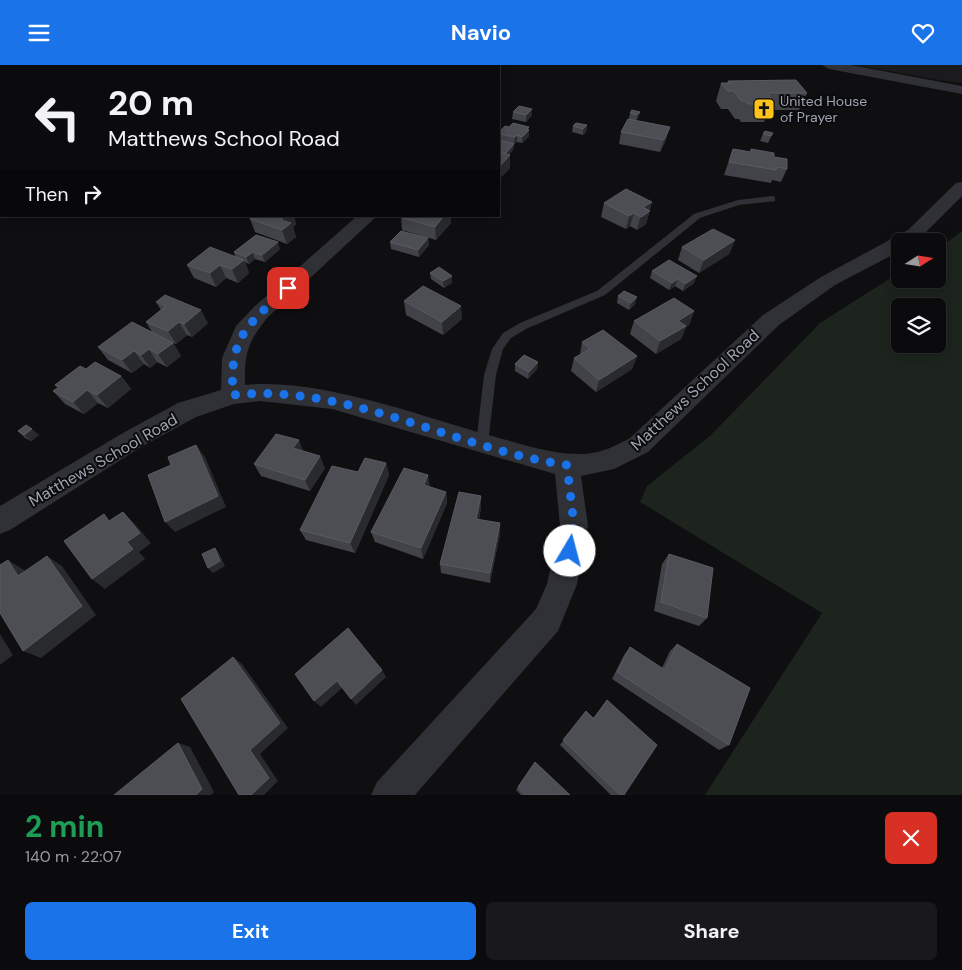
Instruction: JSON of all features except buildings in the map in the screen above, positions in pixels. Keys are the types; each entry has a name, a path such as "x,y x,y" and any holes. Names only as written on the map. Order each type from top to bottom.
{"street":[{"path":"829,65 962,90"},
{"name":"Matthews School Road","path":"915,233 962,187"},
{"path":"233,395 233,358 244,331 261,312 367,217"},
{"name":"Matthews School Road","path":"0,521 140,436 187,411 233,395 260,393 332,400 546,462 567,465 605,463 618,459 639,445 771,320 820,285 891,247"},
{"path":"390,795 547,620 562,584 574,526 567,465"}],"lane":[{"path":"482,444 492,365 496,351 505,337 521,326 587,301 601,293 697,216 738,203 772,199"}],"shaded area":[{"path":"855,65 962,65 962,83 939,80"},
{"path":"962,231 962,795 705,795 822,613 640,502 647,486 711,435 820,323 891,278 891,288 946,288 946,243"}],"place":[{"name":"United House of Prayer","path":"764,109"}],"route":[{"path":"288,288 261,312 244,331 237,344 233,358 233,395 260,393 332,400 546,462 567,465 574,526 570,551"}]}
